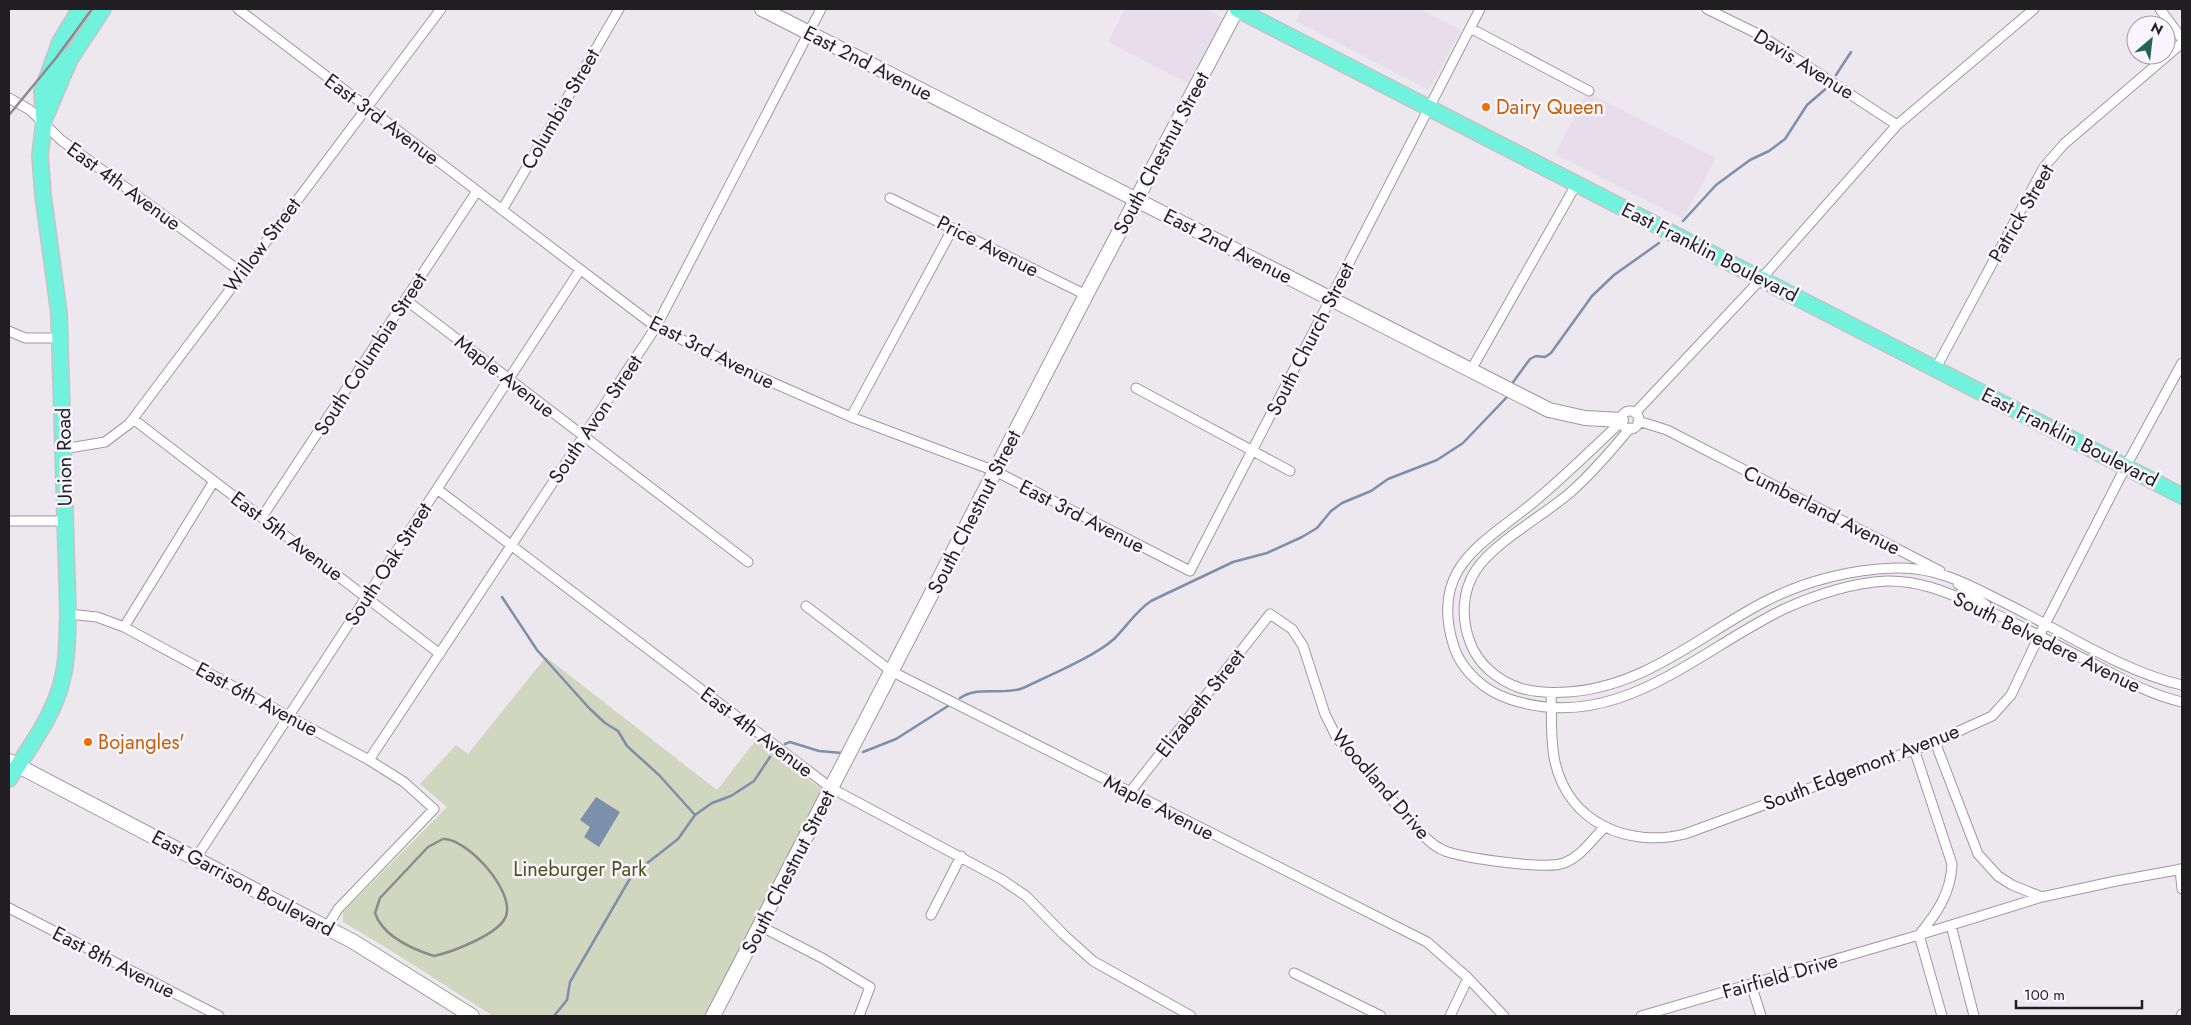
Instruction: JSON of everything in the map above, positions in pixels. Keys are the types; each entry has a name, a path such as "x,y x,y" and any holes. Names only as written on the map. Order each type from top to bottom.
{"main road":[{"path":"44,121 42,92 49,70 67,28 80,9"},
{"path":"44,121 70,59 103,9"},
{"name":"East Franklin Boulevard","path":"1237,9 1429,106 2182,496"},
{"name":"Union Road","path":"9,779 13,763 58,694 66,657 68,614 60,338 57,291 41,174 44,121"}],"street":[{"name":"East 3rd Avenue","path":"238,9 656,327 742,369 851,417 995,471 1190,571"},
{"name":"Willow Street","path":"63,449 105,442 121,431 133,418 241,272 441,9"},
{"name":"Columbia Street","path":"502,210 619,9"},
{"name":"East 2nd Avenue","path":"762,9 1549,410 1624,424"},
{"name":"South Avon Street","path":"370,760 656,327 822,9"},
{"name":"South Chestnut Street","path":"713,1016 1086,295 1237,9"},
{"name":"South Church Street","path":"1190,571 1480,9"},
{"name":"Davis Avenue","path":"1707,9 1760,36 1897,125"},
{"path":"1637,417 1625,412 1624,424 1635,427 1637,417 1897,125 2034,9"},
{"path":"2160,9 2182,39"},
{"path":"1470,28 1589,91"},
{"name":"Patrick Street","path":"1936,368 2044,167 2064,144 2182,43"},
{"name":"East 4th Avenue","path":"9,98 30,110 44,121 61,140 241,272"},
{"path":"1471,370 1577,183"},
{"name":"South Columbia Street","path":"262,517 477,191"},
{"name":"Price Avenue","path":"890,198 1086,295"},
{"path":"851,417 953,228"},
{"name":"South Oak Street","path":"196,858 288,715 510,380 580,270"},
{"name":"Maple Avenue","path":"406,300 748,562"},
{"path":"9,331 25,338 60,338"},
{"name":"South Edgemont Avenue","path":"1551,693 1554,756 1560,778 1573,801 1589,817 1604,827 1635,838 1654,839 1679,836 1935,742 1992,716 2011,695 2126,466 2182,363"},
{"path":"1136,388 1290,471"},
{"name":"Cumberland Avenue","path":"1637,417 1667,430 1948,575 1998,614"},
{"name":"East 5th Avenue","path":"133,418 440,654"},
{"name":"South Belvedere Avenue","path":"1624,424 1572,491 1483,561 1472,577 1466,593 1464,614 1472,648 1486,668 1513,686 1530,691 1551,693 1601,688 1651,670 1766,601 1816,581 1860,572 1896,568 1948,575 2134,669 2182,685"},
{"name":"South Belvedere Avenue","path":"1624,424 1537,500 1473,549 1459,569 1450,592 1449,616 1452,637 1458,656 1469,672 1487,688 1504,698 1531,705 1552,707 1592,705 1637,693 1783,610 1820,596 1886,581 1913,583 1948,592 1998,614 2146,691 2182,702"},
{"path":"124,627 214,481"},
{"name":"East 4th Avenue","path":"437,489 830,788 960,856 1026,896 1063,934 1094,961 1191,1016"},
{"path":"9,522 65,521"},
{"name":"Maple Avenue","path":"806,606 892,671 1427,942 1468,978 1504,1016"},
{"name":"East 6th Avenue","path":"68,614 97,617 124,627 370,760 404,782 434,809 338,909 327,928"},
{"name":"Elizabeth Street","path":"1130,792 1270,614"},
{"name":"Woodland Drive","path":"1270,614 1292,629 1303,646 1325,714 1337,738 1426,838 1436,846 1461,855 1532,864 1558,865 1575,857 1604,827"},
{"path":"1935,742 1978,854 2005,881 2042,897"},
{"path":"1914,749 1952,864 1951,877 1942,903 1936,914 1919,935 1942,1016"},
{"name":"East Garrison Boulevard","path":"13,763 327,928 416,980 472,1016"},
{"path":"931,915 960,856"},
{"path":"2181,869 2182,889"},
{"name":"Fairfield Drive","path":"1641,1016 2042,897 2116,880 2181,869"},
{"name":"East 8th Avenue","path":"9,908 219,1016"},
{"path":"1951,925 1974,1016"},
{"path":"760,926 822,958 870,987 859,1016"},
{"path":"1294,973 1381,1016"},
{"path":"1450,1016 1468,978"},
{"path":"1751,984 1761,1016"}],"shaded area":[{"path":"1125,9 1206,9 1223,18 1189,84 1108,42"},
{"path":"1302,9 1420,9 1461,30 1429,90 1296,21"},
{"path":"1587,92 1716,158 1683,219 1555,154"}],"green space":[{"name":"Lineburger Park","path":"546,657 717,790 756,740 823,790 707,1016 493,1016 343,922 343,912 447,807 420,784 456,745 468,754"}],"water":[{"path":"596,797 620,812 599,847 584,837 590,827 580,820"}],"waterway":[{"path":"1836,75 1851,52"},
{"path":"1683,221 1716,185 1750,160 1769,151 1785,139 1807,105 1829,86"},
{"path":"1511,385 1530,359 1536,356 1545,357 1551,353 1592,296 1614,275 1659,243"},
{"path":"960,698 975,692 1007,691 1023,688 1095,653 1114,639 1136,614 1151,601 1233,562 1267,553 1302,537 1317,528 1331,511 1342,503 1371,491 1388,479 1437,460 1463,443 1507,397"},
{"path":"502,597 537,650 589,708 605,723 618,731 627,746 659,775 695,815"},
{"path":"863,752 896,739 948,706"},
{"path":"785,744 790,742 819,751 842,753"},
{"path":"554,1016 567,1000 570,982 632,875 678,839 695,815 712,803 731,796 754,781 770,757"}],"railway":[{"path":"9,115 56,58 92,9"},
{"path":"443,839 453,841 476,856 496,880 507,905 506,916 502,923 485,936 452,951 434,956 399,941 384,929 375,913 380,898 428,847 443,839"}],"place":[{"name":"Dairy Queen","path":"1486,107"},
{"name":"Bojangles'","path":"88,742"}]}
